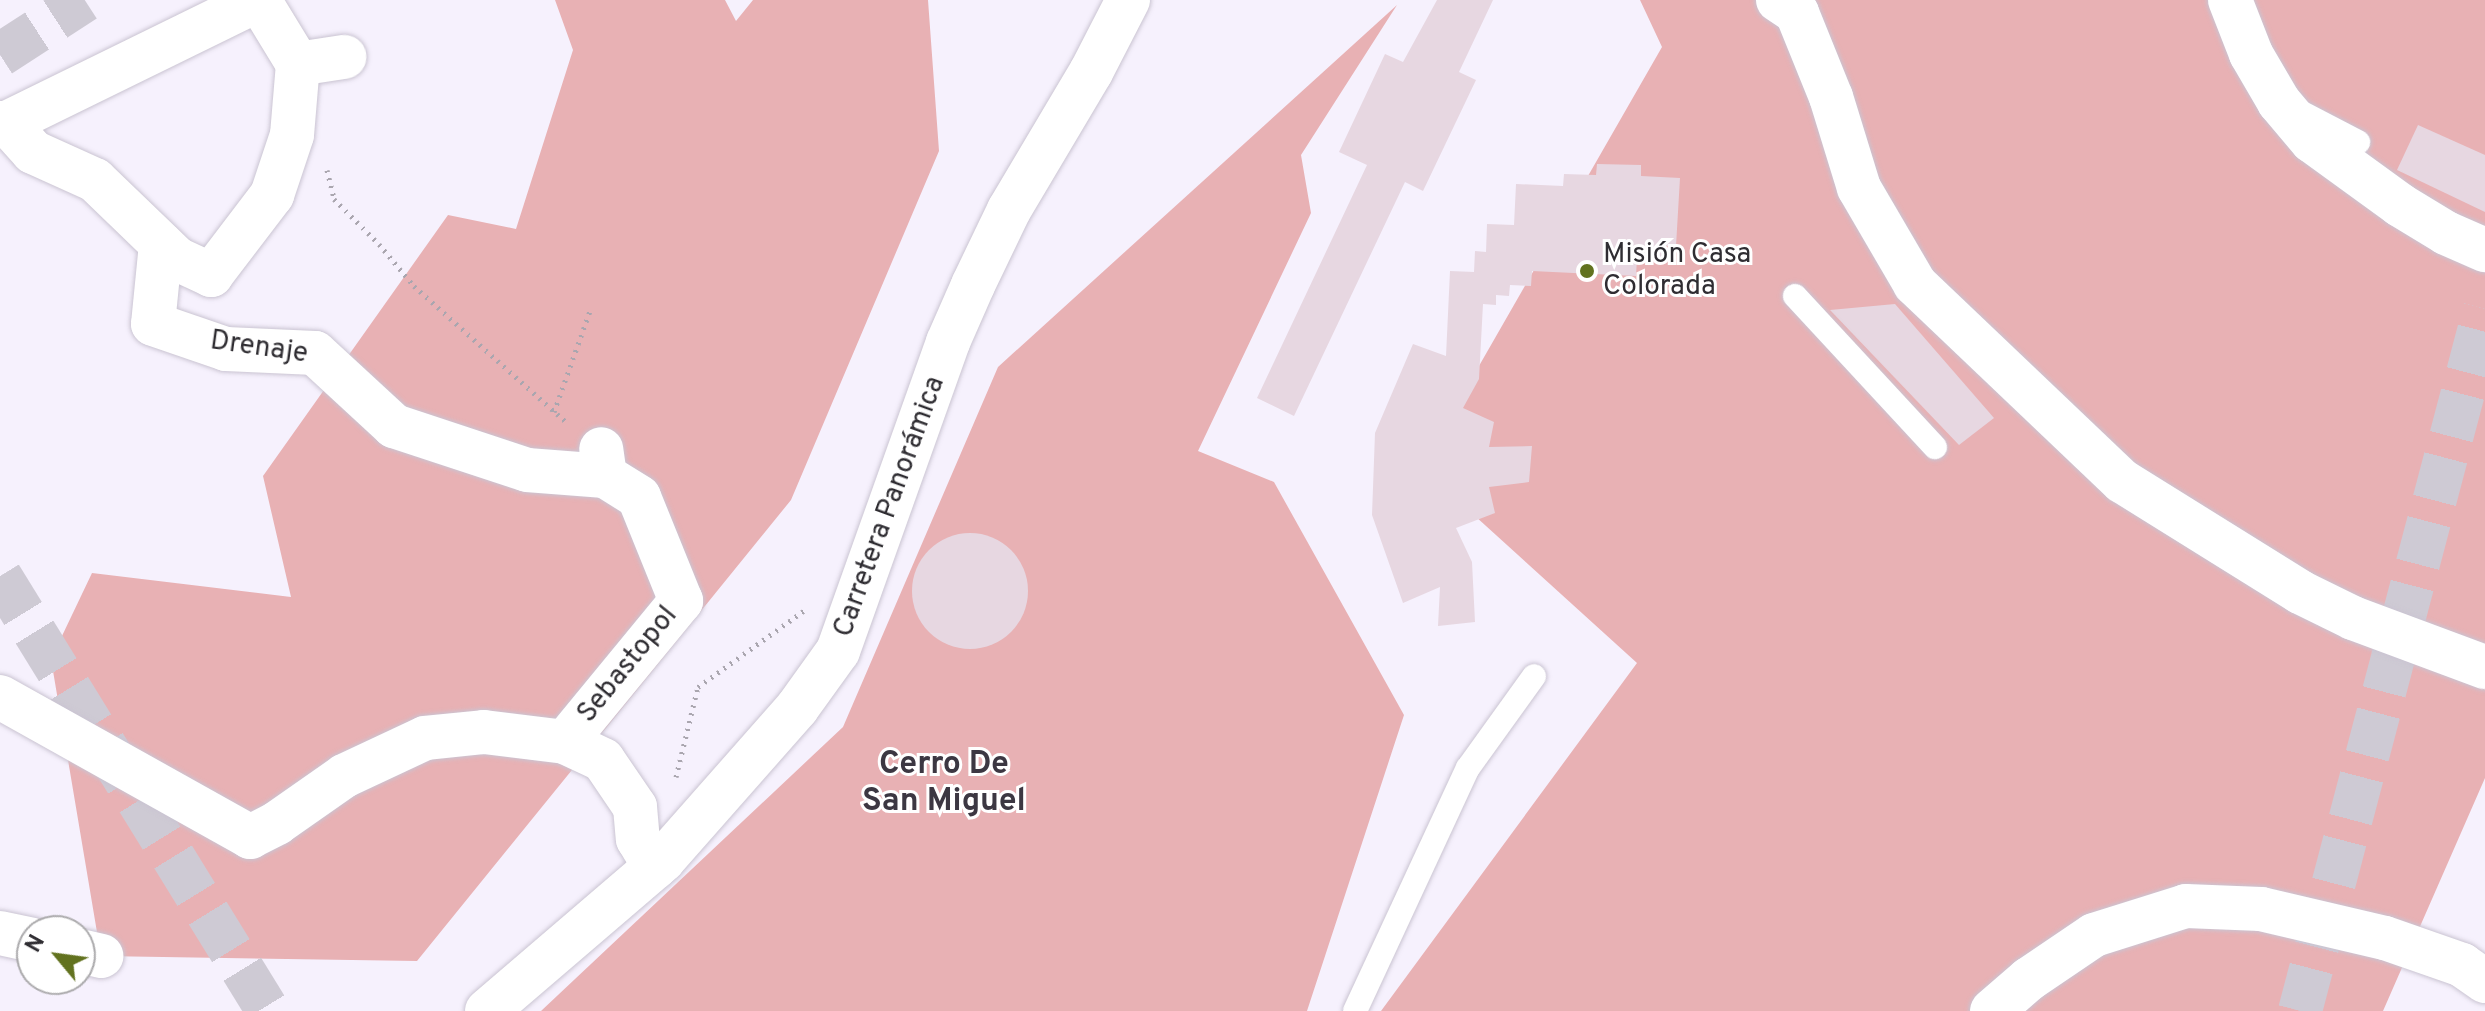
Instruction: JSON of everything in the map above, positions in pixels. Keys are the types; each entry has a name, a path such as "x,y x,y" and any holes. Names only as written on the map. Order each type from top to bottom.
{"street":[{"path":"259,0 298,64 292,135 272,195 211,275 177,259 95,180 33,152 3,123 259,0"},
{"name":"Carretera Panorámica","path":"487,1011 655,867 797,708 838,651 948,342 973,285 1009,210 1091,72 1128,0"},
{"path":"1778,0 1797,13 1831,97 1859,188 1915,284 2122,481 2300,592 2353,618 2485,667"},
{"path":"2230,0 2251,54 2279,102 2312,141 2356,176 2446,233 2485,250"},
{"path":"298,64 344,57"},
{"name":"Drenaje","path":"161,244 153,324 226,349 315,353 394,426 527,470 603,462"},
{"name":"Sebastopol","path":"603,462 639,497 681,601 565,742 603,760 635,807 638,839 655,867"},
{"path":"0,697 250,837 277,823 344,776 425,738 484,732 565,742"},
{"path":"1992,1011 2029,979 2094,935 2186,906 2261,909 2385,938 2462,965 2485,981"}],"lane":[{"path":"2279,102 2358,142"},
{"path":"1795,296 1935,447"},
{"path":"1355,1011 1468,768 1534,676"}],"path":[{"path":"292,135 325,157 334,199 379,244 414,286 554,412 603,462"},
{"path":"554,412 590,311"},
{"path":"673,792 698,687 810,606"}],"shaded area":[{"path":"555,0 725,0 736,21 753,0 928,0 939,151 791,500 417,961 101,956 51,659 92,573 291,597 263,476 448,215 516,229 573,50"},
{"path":"1640,0 2485,0 2485,778 2383,1011 1381,1011 1637,663 1421,467 1662,47"},
{"path":"1397,5 1301,155 1311,213 1198,451 1274,482 1404,715 1307,1011 541,1011 843,727 998,367"}],"building":[{"path":"1437,0 1493,0 1459,72 1476,80 1423,191 1405,182 1294,416 1257,398 1367,165 1339,152 1385,54 1403,62"},
{"path":"2418,125 2485,155 2485,212 2397,170"},
{"path":"1597,164 1641,165 1641,176 1680,178 1676,246 1662,246 1662,259 1637,258 1636,276 1532,271 1531,286 1510,285 1509,296 1496,295 1496,305 1483,304 1479,379 1463,408 1494,422 1489,447 1532,446 1529,482 1489,487 1495,513 1456,528 1472,562 1475,622 1438,626 1440,587 1403,603 1372,515 1375,433 1413,344 1446,356 1450,271 1474,272 1475,251 1486,252 1487,224 1514,225 1516,184 1563,186 1564,174 1596,175"},
{"path":"1895,304 1994,418 1959,445 1830,310"},
{"path":"970,533 992,537 1011,550 1024,569 1028,591 1024,613 1011,632 992,645 970,649 948,645 929,632 916,613 912,591 916,569 929,550 948,537"}],"tunnel":[{"path":"0,55 85,0"},
{"path":"2300,1011 2485,309"},
{"path":"0,576 268,1011"}],"place":[{"name":"Misión Casa Colorada","path":"1587,271"}],"district":[{"name":"Cerro De San Miguel","path":"944,784"}]}
